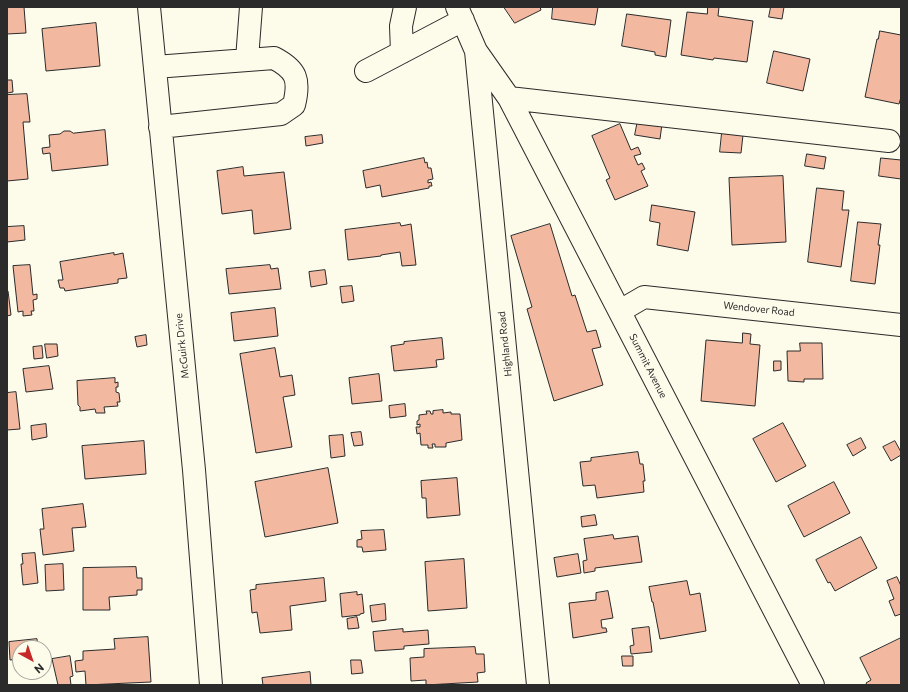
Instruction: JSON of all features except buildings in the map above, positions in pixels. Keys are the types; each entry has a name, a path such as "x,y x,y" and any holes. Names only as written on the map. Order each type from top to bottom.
{"street":[{"name":"McGuirk Drive","path":"149,7 194,470 210,685"},
{"path":"247,59 251,7"},
{"path":"402,52 401,26 405,7"},
{"path":"366,71 402,52 460,13"},
{"name":"Highland Road","path":"460,13 476,51 538,685"},
{"name":"Summit Avenue","path":"476,51 509,98 813,685"},
{"path":"155,67 274,58 286,64 295,75 298,90 294,105 281,114 160,127"},
{"path":"509,98 889,141"},
{"name":"Wendover Road","path":"620,311 644,297 901,325"}]}
